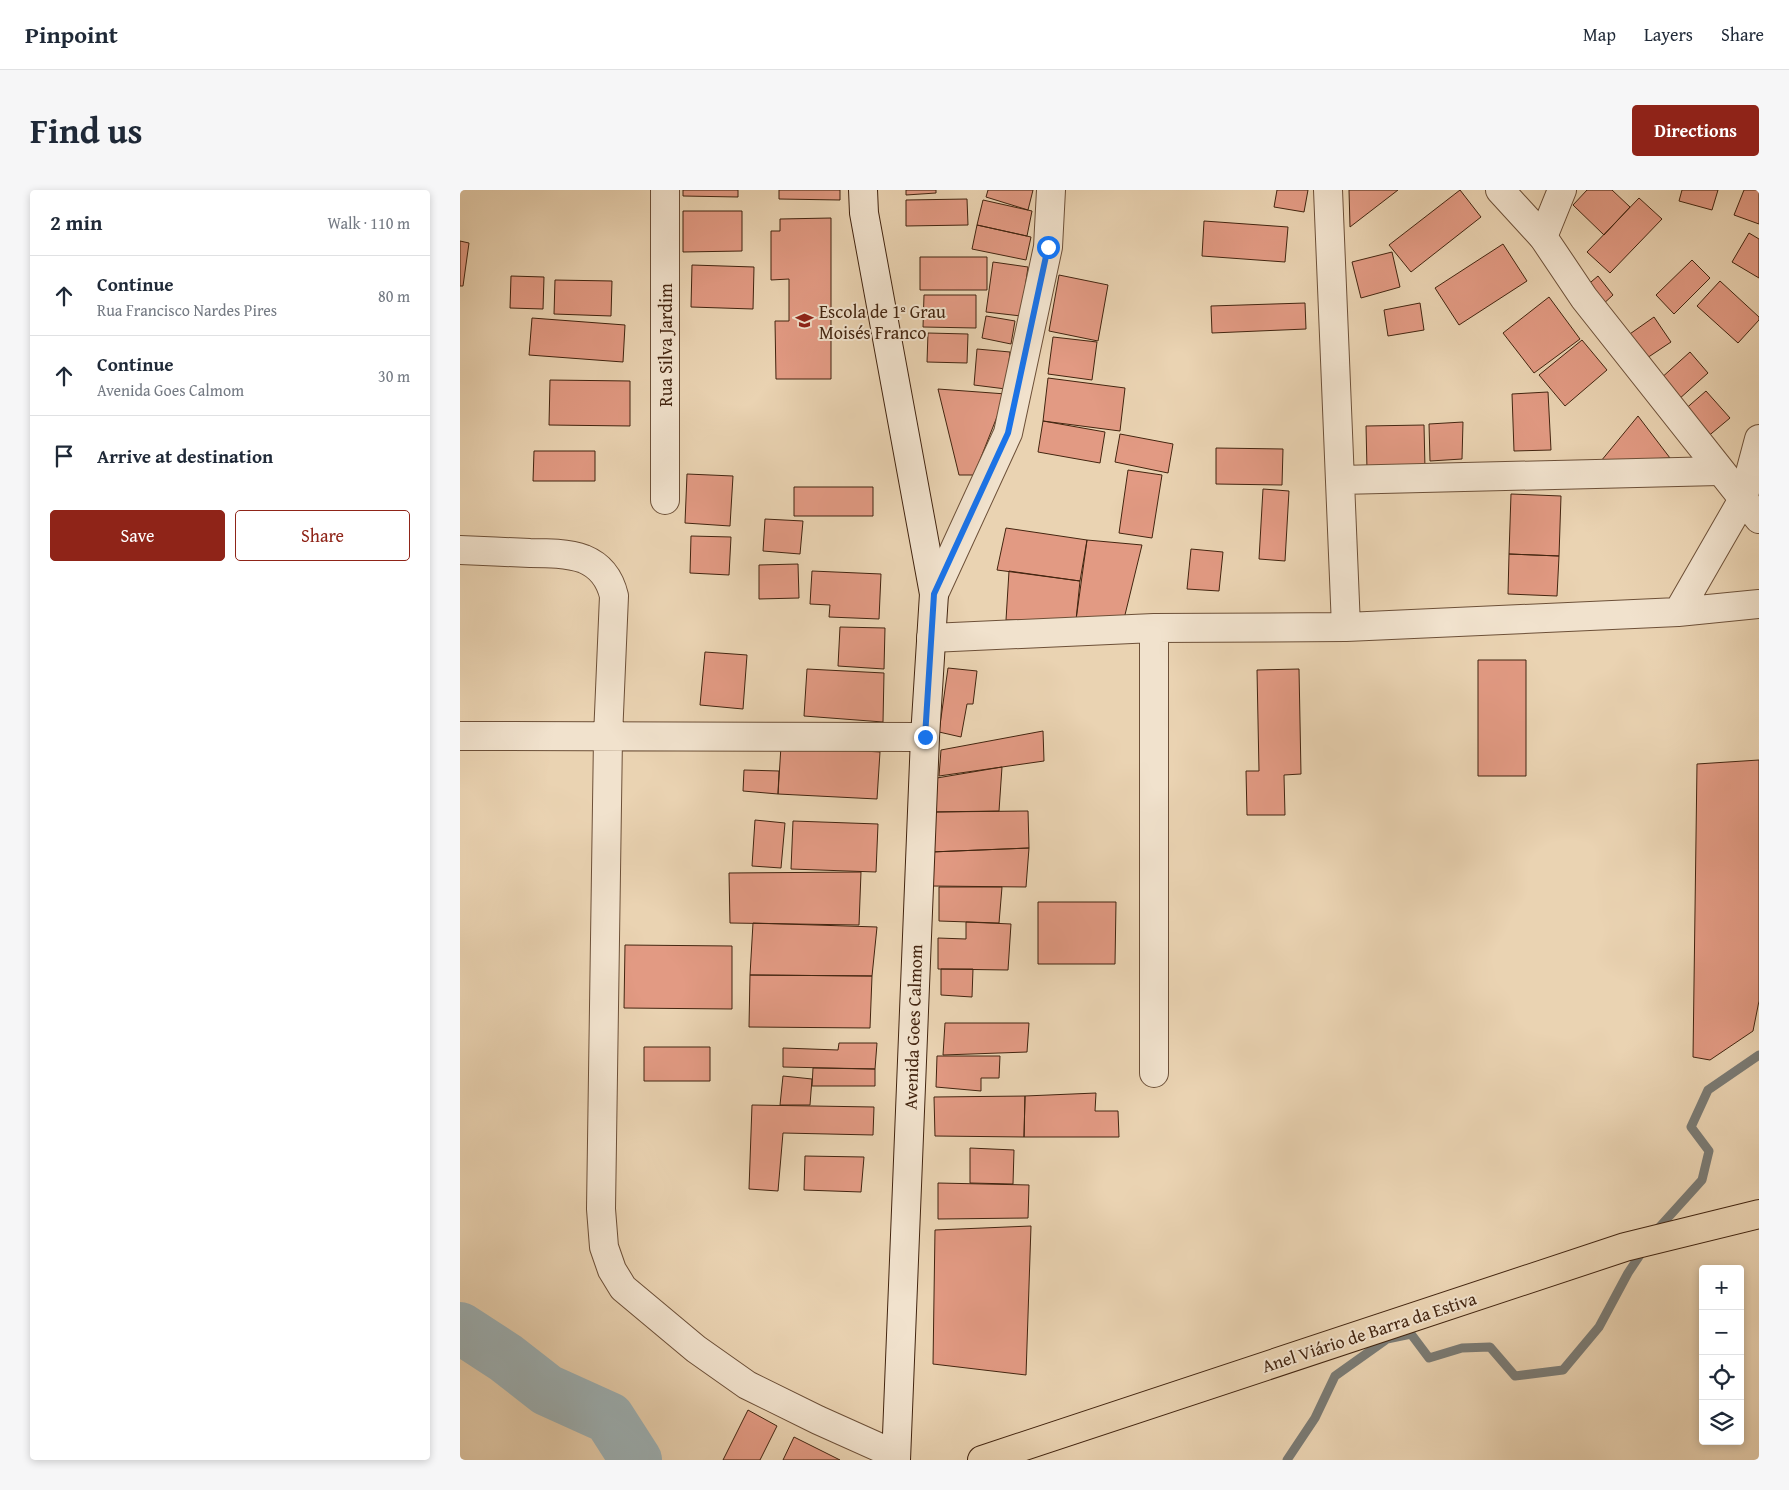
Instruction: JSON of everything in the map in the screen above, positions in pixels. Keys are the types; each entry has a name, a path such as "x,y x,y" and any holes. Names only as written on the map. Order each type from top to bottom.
{"main road":[{"name":"Anel Viário de Barra da Estiva","path":"982,1460 1625,1247 1759,1214"}],"street":[{"name":"Rua Silva Jardim","path":"665,190 665,500"},
{"path":"863,190 864,213 934,594"},
{"path":"934,594 1008,433 1048,247 1051,190"},
{"path":"1328,190 1346,627"},
{"path":"1500,190 1543,237 1584,298 1719,471 1751,509"},
{"path":"1543,237 1562,190"},
{"path":"1678,612 1751,509 1759,439"},
{"path":"1340,480 1719,471"},
{"path":"460,550 553,554 583,558 595,565 606,575 612,585 615,609 608,737 600,1209 604,1247 612,1270 623,1288 696,1349 747,1385 896,1458"},
{"name":"Avenida Goes Calmom","path":"896,1458 925,737 934,594"},
{"path":"931,638 1154,628 1346,627 1678,612 1759,604"},
{"path":"1154,628 1154,1073"},
{"path":"460,736 925,737"}],"building":[{"path":"683,190 738,190 738,197 683,196"},
{"path":"779,190 840,190 840,200 779,199"},
{"path":"906,190 936,190 936,193 906,195"},
{"path":"988,190 1033,190 1028,210 986,197"},
{"path":"1277,190 1308,190 1304,212 1274,207"},
{"path":"1349,190 1398,190 1350,227"},
{"path":"1460,190 1481,217 1411,272 1389,245"},
{"path":"1587,190 1612,190 1630,207 1604,235 1573,205"},
{"path":"1682,190 1718,190 1712,210 1679,201"},
{"path":"1744,190 1759,190 1759,224 1734,215"},
{"path":"1639,198 1662,219 1610,273 1587,252"},
{"path":"967,199 968,225 906,226 906,200"},
{"path":"983,200 1032,211 1027,236 977,225"},
{"path":"683,211 742,211 742,251 683,252"},
{"path":"831,218 831,379 776,379 775,321 789,321 789,279 771,280 771,231 780,231 780,219"},
{"path":"1204,221 1288,227 1285,262 1202,256"},
{"path":"977,225 1031,237 1026,260 972,249"},
{"path":"1749,233 1759,239 1759,278 1732,262"},
{"path":"460,241 469,243 463,286 460,286"},
{"path":"1503,244 1527,281 1459,325 1435,288"},
{"path":"1392,252 1400,287 1361,298 1352,262"},
{"path":"920,257 987,257 987,290 920,290"},
{"path":"1692,260 1710,278 1674,314 1656,295"},
{"path":"993,262 1028,267 1021,316 986,312"},
{"path":"692,265 754,267 753,309 691,307"},
{"path":"1059,275 1108,285 1098,341 1049,331"},
{"path":"511,276 544,277 543,309 510,308"},
{"path":"1598,276 1613,295 1601,306 1585,287"},
{"path":"555,280 612,281 611,316 554,314"},
{"path":"1720,281 1759,317 1759,320 1738,343 1697,306"},
{"path":"924,295 976,295 976,328 923,327"},
{"path":"1549,297 1580,339 1534,373 1503,333"},
{"path":"1305,303 1306,329 1212,333 1211,306"},
{"path":"1420,303 1424,330 1388,336 1384,310"},
{"path":"986,316 1015,321 1011,344 982,338"},
{"path":"1654,317 1671,342 1644,360 1627,336"},
{"path":"532,318 625,325 623,362 529,355"},
{"path":"928,333 968,334 967,363 927,362"},
{"path":"1053,337 1097,342 1092,380 1048,374"},
{"path":"1582,340 1607,370 1565,406 1539,375"},
{"path":"977,349 1010,352 1006,389 974,385"},
{"path":"1690,352 1708,373 1678,400 1659,380"},
{"path":"1048,378 1125,388 1120,431 1043,421"},
{"path":"550,380 630,381 630,426 549,425"},
{"path":"938,389 1006,394 974,475 959,475"},
{"path":"1706,391 1730,418 1706,438 1683,411"},
{"path":"1548,392 1551,450 1514,451 1512,394"},
{"path":"1638,416 1670,458 1601,461"},
{"path":"1043,421 1105,432 1100,463 1038,452"},
{"path":"1463,422 1462,459 1430,461 1429,424"},
{"path":"1424,425 1425,469 1367,470 1366,426"},
{"path":"1120,434 1173,444 1168,473 1115,462"},
{"path":"1216,448 1283,449 1282,485 1216,484"},
{"path":"534,451 595,451 595,481 533,481"},
{"path":"1128,470 1162,475 1152,538 1119,533"},
{"path":"687,474 733,476 730,526 685,523"},
{"path":"794,487 873,487 873,516 794,516"},
{"path":"1263,489 1289,491 1285,561 1259,559"},
{"path":"1511,494 1561,496 1559,556 1509,554"},
{"path":"765,519 803,521 800,554 763,551"},
{"path":"1006,528 1087,540 1080,581 997,570"},
{"path":"691,536 731,537 729,575 690,573"},
{"path":"1087,540 1142,545 1123,623 1076,620"},
{"path":"1191,549 1223,552 1219,591 1187,589"},
{"path":"1509,554 1559,556 1557,596 1508,594"},
{"path":"798,564 799,598 759,599 759,565"},
{"path":"812,571 881,574 879,619 829,617 830,605 810,604"},
{"path":"1009,571 1080,581 1076,620 1006,620"},
{"path":"840,627 885,628 884,669 838,666"},
{"path":"705,652 747,655 743,709 700,705"},
{"path":"1478,660 1526,660 1526,776 1478,776"},
{"path":"948,668 977,671 973,704 967,704 961,737 939,732"},
{"path":"807,669 884,673 883,722 804,716"},
{"path":"1299,669 1301,774 1284,775 1285,815 1247,815 1246,771 1259,771 1257,670"},
{"path":"1043,731 1044,761 939,776 941,750"},
{"path":"781,746 880,752 877,799 778,794"},
{"path":"1759,760 1759,1001 1753,1031 1710,1060 1693,1057 1697,764"},
{"path":"1002,767 999,811 933,812 931,779"},
{"path":"744,770 779,771 778,794 743,791"},
{"path":"1028,811 1029,848 931,852 933,812"},
{"path":"755,820 785,823 781,868 752,866"},
{"path":"793,821 878,824 876,872 791,869"},
{"path":"1029,848 1026,887 931,886 931,852"},
{"path":"861,872 859,925 730,923 729,873"},
{"path":"939,887 1002,887 999,923 939,921"},
{"path":"1038,902 1116,902 1115,964 1038,964"},
{"path":"966,922 1011,924 1008,970 938,969 938,938 966,939"},
{"path":"753,923 877,927 872,976 750,975"},
{"path":"625,945 732,946 732,1009 624,1008"},
{"path":"941,969 973,969 972,997 941,995"},
{"path":"750,975 872,976 870,1028 749,1027"},
{"path":"945,1023 1029,1023 1027,1052 943,1055"},
{"path":"839,1043 877,1043 875,1069 783,1067 783,1048 838,1050"},
{"path":"644,1047 710,1047 710,1081 644,1081"},
{"path":"937,1056 1000,1056 999,1078 981,1078 981,1091 936,1087"},
{"path":"813,1068 875,1069 875,1086 812,1086"},
{"path":"783,1076 812,1079 810,1105 780,1105"},
{"path":"1096,1093 1095,1111 1118,1111 1119,1137 1024,1137 1025,1096"},
{"path":"1025,1096 1024,1137 935,1136 934,1097"},
{"path":"752,1105 874,1107 873,1135 783,1133 778,1191 749,1189"},
{"path":"970,1148 1014,1150 1013,1184 970,1183"},
{"path":"805,1156 864,1157 861,1192 804,1190"},
{"path":"938,1183 1029,1185 1028,1218 938,1219"},
{"path":"1031,1226 1026,1375 933,1364 935,1230"},
{"path":"748,1410 777,1426 760,1460 723,1460"},
{"path":"794,1437 840,1460 783,1460"}],"waterway":[{"path":"1655,1232 1702,1180 1709,1151 1691,1127 1708,1090 1759,1055"},
{"path":"1287,1460 1315,1418 1335,1376 1387,1339 1411,1334 1429,1358 1462,1348 1490,1347 1515,1376 1563,1370 1599,1327 1628,1273 1644,1249"},
{"path":"460,1328 506,1358 547,1390 609,1418 636,1460"}],"place":[{"name":"Escola de 1º Grau Moisés Franco","path":"805,321"}],"route":[{"path":"925,737 934,594 1008,433 1048,247"}]}
